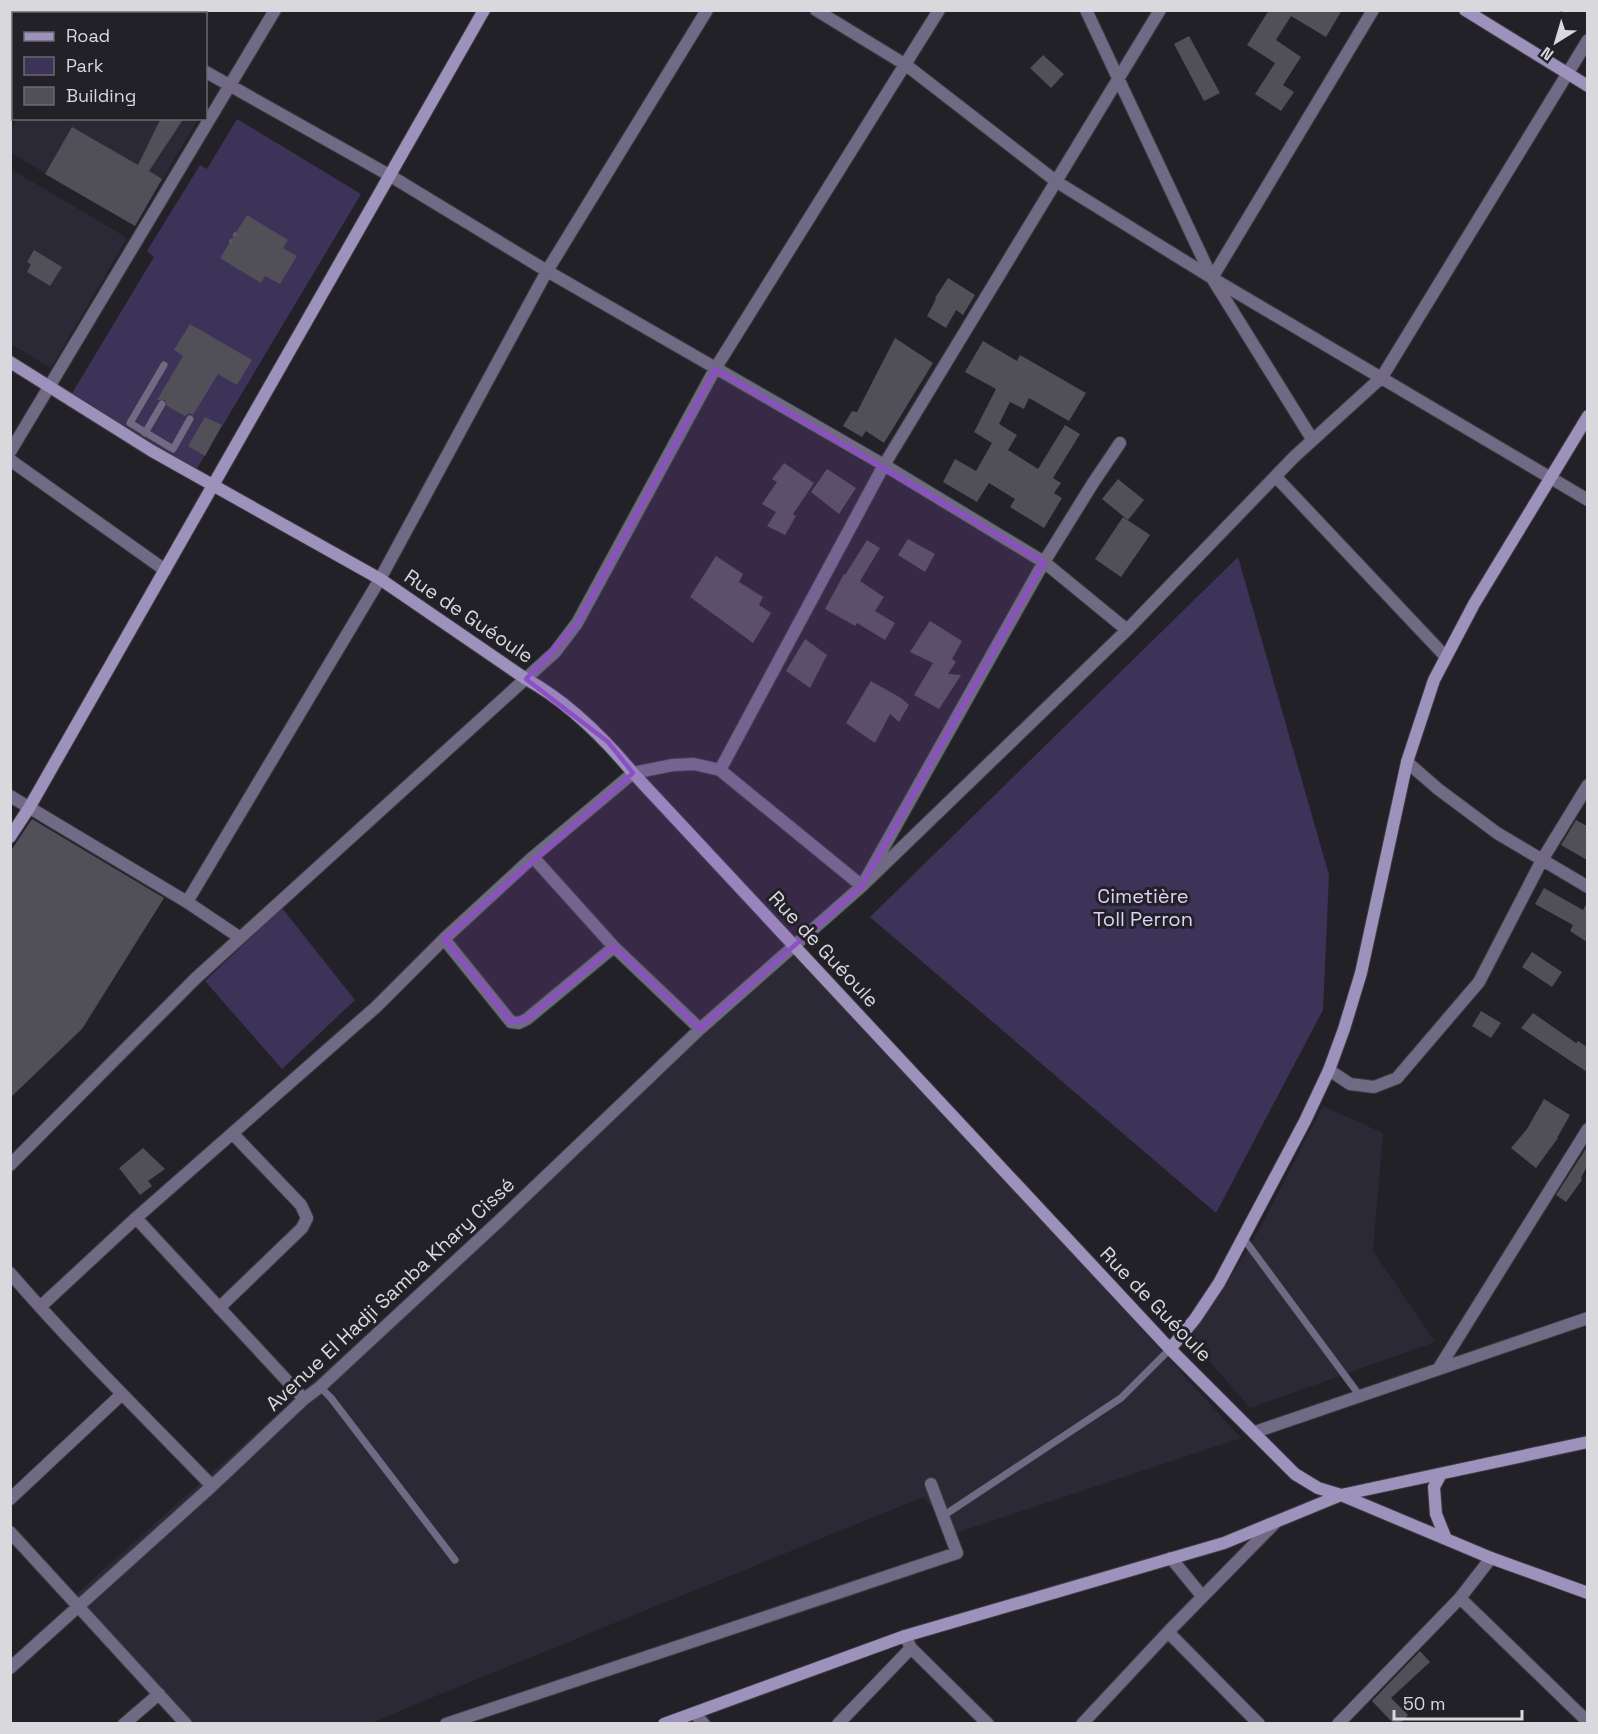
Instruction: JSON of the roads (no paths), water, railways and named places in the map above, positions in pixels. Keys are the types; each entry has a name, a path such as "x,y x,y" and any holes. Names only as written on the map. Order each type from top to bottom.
{"street":[{"path":"10,452 275,10"},
{"path":"10,837 30,808 388,175 484,10"},
{"path":"187,903 380,579 547,272 707,10"},
{"path":"816,10 906,65 1057,182 1212,278 1587,500"},
{"path":"10,1165 239,937 555,652 577,623 715,369 939,10"},
{"path":"1086,10 1212,278 1312,439"},
{"path":"720,770 884,465 1160,10"},
{"path":"1212,278 1373,10"},
{"path":"1465,10 1587,86"},
{"name":"Avenue El Hadji Samba Khary Cissé","path":"10,1668 212,1486 304,1399 320,1387 500,1220 700,1029 862,886 1126,630 1312,439 1382,377 1587,40"},
{"path":"207,73 388,175 547,272 884,465 1044,562 1126,630"},
{"name":"Rue de Guéoule","path":"10,362 156,446 214,485 380,579 526,679 548,691 608,742 633,773 1170,1349 1295,1474 1318,1488 1341,1495 1491,1558 1587,1593"},
{"path":"1170,1349 1195,1319 1244,1239 1329,1070 1344,1029 1360,973 1407,762 1434,680 1445,656 1587,417"},
{"path":"39,1307 375,1007 444,939 533,857 633,773 673,765 694,764 720,770 862,886 1044,562 1120,443"},
{"path":"10,460 165,570"},
{"path":"1276,477 1445,656"},
{"path":"1407,762 1489,828 1587,886"},
{"path":"1329,1070 1350,1084 1374,1087 1397,1078 1479,982 1542,860 1587,785"},
{"path":"10,796 239,937"},
{"path":"533,857 614,947 700,1029"},
{"path":"444,939 511,1022 519,1023 527,1019 614,947"},
{"path":"1439,1368 1587,1129"},
{"path":"219,1308 302,1228 307,1218 301,1205 233,1134"},
{"path":"136,1218 304,1399"},
{"path":"10,1273 39,1307 212,1486"},
{"path":"1255,1432 1587,1318"},
{"path":"10,1499 122,1394"},
{"path":"664,1724 699,1719 905,1636 1224,1543 1341,1495 1587,1442"},
{"path":"1441,1473 1434,1487 1436,1514 1446,1539"},
{"path":"446,1724 957,1553 931,1484"},
{"path":"1082,1724 1202,1596 1275,1523"},
{"path":"10,1532 186,1724"},
{"path":"1171,1558 1202,1596"},
{"path":"1338,1724 1461,1598 1491,1558"},
{"path":"1461,1598 1587,1722"},
{"path":"1168,1632 1259,1724"},
{"path":"905,1636 911,1648 988,1724"},
{"path":"838,1724 911,1648"},
{"path":"124,1724 159,1694"}],"lane":[{"path":"164,365 130,423 145,433 156,446 173,449 190,419"},
{"path":"145,433 162,404"},
{"path":"1244,1239 1360,1396"},
{"path":"943,1516 1121,1398 1170,1349"},
{"path":"320,1387 331,1398 455,1560"}],"park label":[{"name":"Cimetière Toll Perron","path":"1143,908"}]}
